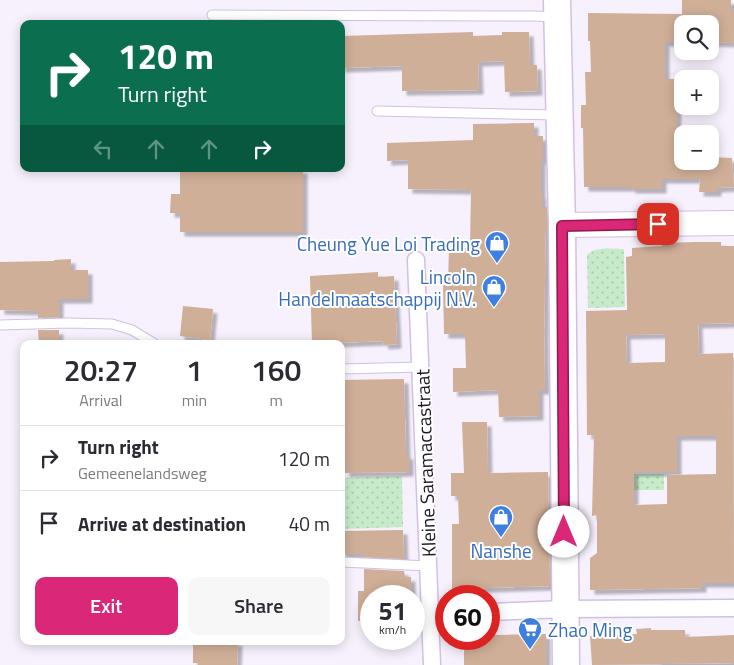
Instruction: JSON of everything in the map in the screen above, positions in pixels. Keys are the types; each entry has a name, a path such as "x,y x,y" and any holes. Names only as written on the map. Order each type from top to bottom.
{"main road":[{"path":"558,9 566,665"},
{"path":"562,226 734,223"}],"street":[{"name":"Kleine Saramaccastraat","path":"416,260 429,566 435,599"},
{"path":"500,612 565,609 734,608"},
{"name":"Kleine Saramaccastraat","path":"432,665 435,640"}],"lane":[{"path":"212,15 535,16 558,9"},
{"path":"377,111 560,115"},
{"path":"0,325 112,324 132,330 148,340"},
{"path":"345,370 421,367"},
{"path":"345,562 429,566"}],"green space":[{"path":"599,249 624,249 625,307 588,308 587,255"},
{"path":"595,474 664,474 664,490 596,490"},
{"path":"402,476 403,527 345,529 345,478"}],"building":[{"path":"682,0 731,0 731,11 734,11 734,43 719,42 719,15 674,15 674,42 665,42 665,79 674,79 674,115 677,115 677,125 674,125 674,170 719,170 719,157 732,158 734,187 717,188 717,192 699,192 700,179 662,179 662,189 584,187 581,105 586,105 585,72 591,72 588,13 682,14"},
{"path":"473,32 473,36 502,35 502,32 529,32 530,65 537,65 538,91 505,92 504,61 478,62 479,90 402,91 402,66 345,68 345,36"},
{"path":"534,123 534,136 543,136 541,194 542,207 547,207 547,232 545,232 545,390 539,390 539,416 499,417 498,390 453,392 453,368 466,368 465,334 444,334 443,283 448,283 449,248 470,248 471,190 408,189 408,160 387,161 387,143 473,140 473,124"},
{"path":"180,172 303,172 303,232 180,232 180,213 170,213 171,194 180,194"},
{"path":"721,242 721,246 734,246 734,323 698,324 699,354 733,353 734,583 702,583 702,588 590,590 590,558 597,553 597,518 596,515 592,516 594,435 587,435 586,311 627,310 626,257 632,256 632,248 662,246 662,243","holes":["665,334 665,362 627,363 626,335","677,436 716,436 716,474 667,475 667,504 634,505 634,472 677,472"]},
{"path":"71,259 71,270 88,270 88,299 59,299 59,317 38,318 38,311 0,310 0,262"},
{"path":"378,272 378,277 394,276 397,344 384,345 383,341 345,343 345,340 312,340 310,276"},
{"path":"183,306 213,309 210,340 180,336"},
{"path":"38,330 59,330 59,340 39,340"},
{"path":"404,379 406,455 409,455 409,472 345,473 345,380"},
{"path":"462,422 487,422 488,473 548,472 550,586 500,588 500,585 452,585 452,524 459,524 458,496 451,496 451,473 464,473"},
{"path":"403,530 404,559 364,557 364,554 345,554 345,531"},
{"path":"364,569 404,571 405,577 411,577 411,585 364,585"},
{"path":"358,591 360,591 360,621 358,621"},
{"path":"651,628 651,630 685,630 685,637 734,635 734,663 592,665 590,636 637,634 636,629"},
{"path":"546,634 546,665 464,665 464,650 500,650 500,635"},
{"path":"193,645 238,645 237,665 198,665 198,663 193,663"}],"place":[{"name":"Cheung Yue Loi Trading","path":"497,264"},
{"name":"Lincoln Handelmaatschappij N.V.","path":"494,308"},
{"name":"Nanshe","path":"501,538"},
{"name":"Zhao Ming","path":"530,650"}],"route":[{"path":"564,532 562,226 658,224"}]}
